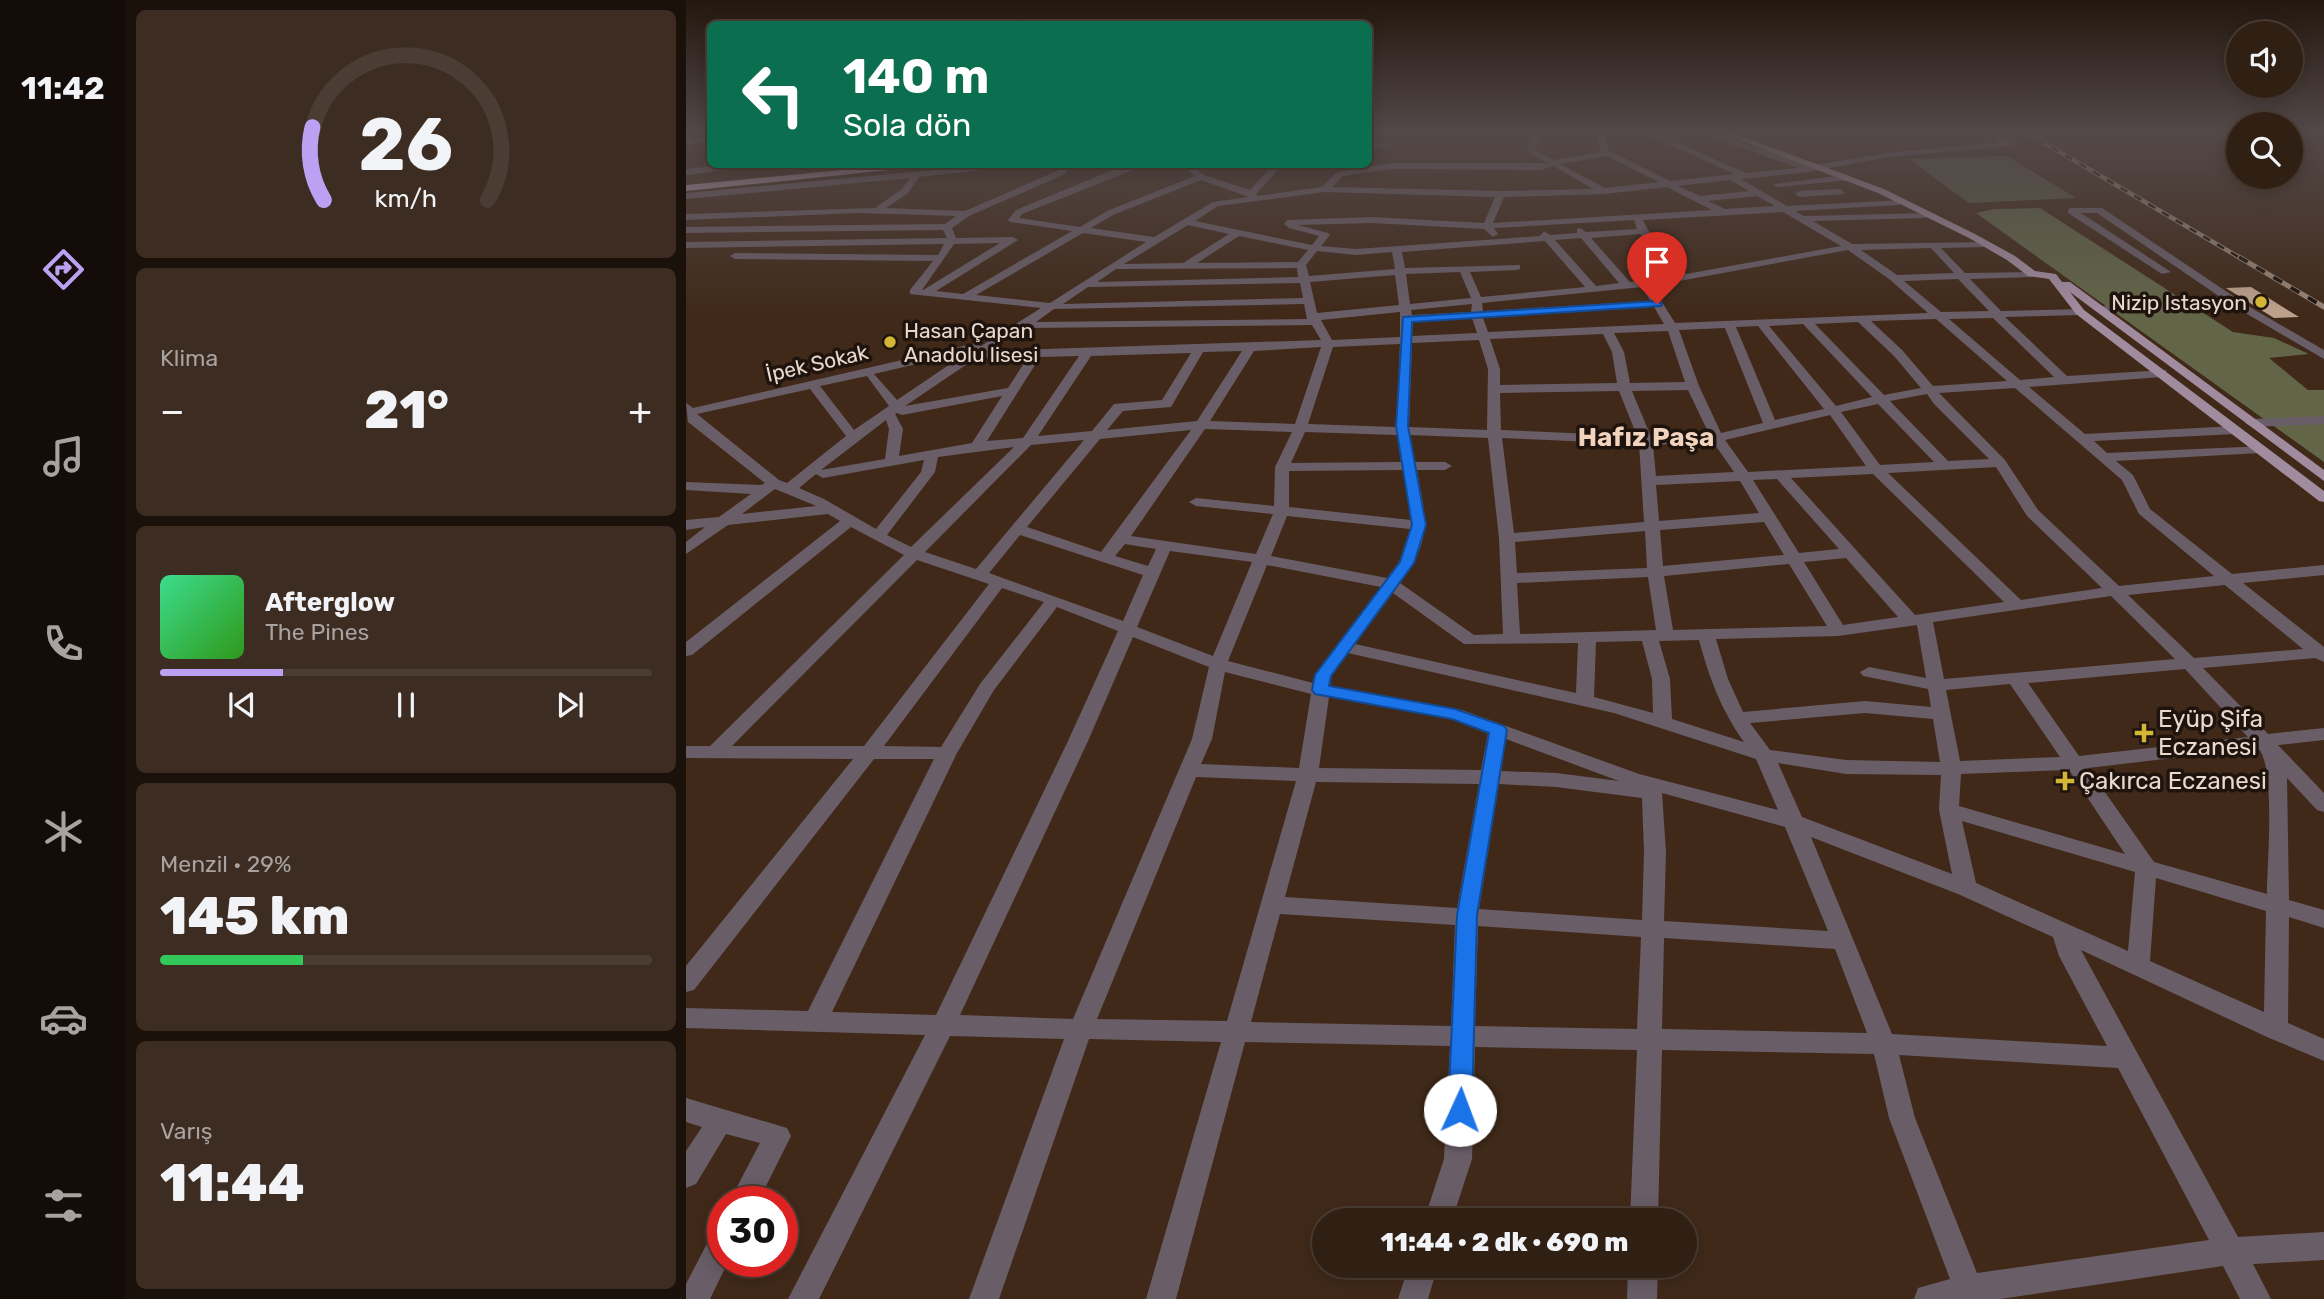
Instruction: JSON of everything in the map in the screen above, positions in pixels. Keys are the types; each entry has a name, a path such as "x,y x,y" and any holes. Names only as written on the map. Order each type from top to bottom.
{"main road":[{"path":"1880,192 1970,227 2010,248 2102,309 2324,477"},
{"path":"1882,192 1985,244 2032,274 2052,276 2080,312 2324,498"}],"street":[{"path":"686,196 727,192"},
{"path":"686,229 725,202 733,192"},
{"path":"823,256 852,226 904,192"},
{"path":"686,217 878,210 971,212 994,192"},
{"path":"686,229 947,227 971,212 1018,192"},
{"path":"1067,192 1019,212 1013,220 1153,240"},
{"path":"965,297 1080,230 1159,192"},
{"path":"1240,192 1252,196"},
{"path":"809,498 823,474 839,455 974,356 1192,223 1252,196 1256,192"},
{"path":"974,356 1029,325 1153,240 1216,204 1252,196 1298,192"},
{"path":"1328,192 1343,206 1359,230"},
{"path":"984,1299 1080,1029 1202,739 1218,664 1280,512 1282,467 1301,426 1328,343 1313,313 1305,264 1325,235 1292,226 1290,222 1343,206 1501,194 1583,192"},
{"path":"1685,192 1723,212"},
{"path":"1700,199 1748,192"},
{"path":"1359,230 1487,226 1723,212 1756,192"},
{"path":"1761,192 1895,278 2128,478 2144,511 2322,654"},
{"path":"1778,192 1899,202"},
{"path":"1789,194 1840,192"},
{"path":"1487,226 1501,194"},
{"path":"2166,272 2071,211 2099,210 2244,308 2324,355"},
{"path":"1802,219 1926,215"},
{"path":"1638,217 1643,231 1683,277"},
{"path":"1571,220 1627,286"},
{"path":"1531,222 1550,239 1592,289"},
{"path":"1192,223 1238,232 1305,264"},
{"path":"925,293 1042,224"},
{"path":"1487,226 1511,259"},
{"path":"947,227 952,239"},
{"path":"758,256 790,229"},
{"path":"1347,251 1359,230"},
{"path":"1119,267 1305,264 1402,271 1464,269 1511,259 1550,239 1643,231"},
{"path":"1186,267 1238,232"},
{"path":"952,239 941,258 914,292 1055,307 1313,313 1406,322 1483,336 1861,318 2080,312"},
{"path":"686,245 1013,240"},
{"path":"688,414 974,356 1328,343 1406,322 1477,308 1535,290 1646,284 1850,247 1985,244"},
{"path":"1933,245 1995,313 2066,381"},
{"path":"1092,285 1305,264 1347,251 1397,250 1511,259"},
{"path":"1161,1299 1234,1031 1308,775 1323,675 1407,563 1419,525 1405,430 1402,426 1406,322 1402,271 1397,250"},
{"path":"698,257 941,258"},
{"path":"1464,269 1494,369 1494,432 1507,538 1512,639"},
{"path":"1895,278 2032,274"},
{"path":"1646,284 1673,329 1693,386 1717,438 1744,476 1838,631"},
{"path":"1535,290 1551,310 1558,334"},
{"path":"1477,308 1551,310 1657,304"},
{"path":"2102,309 2244,308"},
{"path":"1029,325 1218,324 1313,313"},
{"path":"1861,318 2000,463 2032,513 2188,663 2324,805"},
{"path":"1807,321 1945,466"},
{"path":"686,983 918,691 1019,530 1097,433 1124,404 1167,403 1218,324"},
{"path":"1762,324 1876,469 2017,605"},
{"path":"1730,326 1770,425"},
{"path":"1607,330 1618,352 1624,387 1646,441 1663,723"},
{"name":"İpek Sokak","path":"688,414 997,342"},
{"path":"1105,558 1201,425 1251,346"},
{"path":"715,752 1029,439 1088,351"},
{"path":"977,446 1036,354"},
{"path":"823,474 932,453 1029,439 1201,425 1494,432 1646,441 1717,438 1930,390 2162,373"},
{"path":"872,377 896,412 891,462"},
{"path":"1495,389 1693,386"},
{"path":"816,389 853,437"},
{"path":"686,549 724,520 896,412 1011,391"},
{"path":"688,414 776,487"},
{"path":"2252,423 2324,420"},
{"path":"2083,439 2235,430"},
{"path":"2104,457 2260,449"},
{"path":"878,537 928,472 932,453"},
{"path":"1647,481 2000,463"},
{"path":"1282,467 1445,466"},
{"path":"1782,475 1851,553 1917,620 1951,768 1949,810 1966,888"},
{"path":"686,486 776,487 809,498 878,537 916,554 1054,600 1218,664 1291,685 1455,714 1651,788 1791,821 1966,888 2324,1050"},
{"path":"1196,502 1419,525"},
{"path":"686,525 830,509"},
{"path":"1507,538 1768,517"},
{"path":"686,650 850,520"},
{"path":"1019,530 1152,573"},
{"path":"1121,539 1261,559 1391,584 1470,640 1838,631 2115,591 2324,570"},
{"path":"803,1299 943,1026 1078,741 1165,545"},
{"path":"1509,578 1655,571 1851,553"},
{"path":"815,1022 947,752 986,688 1054,600"},
{"path":"1706,634 1736,718 1764,755 1843,941 1884,1044 1902,1118 1971,1294"},
{"path":"1585,701 1587,637"},
{"path":"1343,647 1585,701 1764,755 1846,768 1951,768 2074,763 2268,746 2324,734"},
{"path":"1868,672 1934,685 2322,654"},
{"path":"2016,679 2146,867 2138,967"},
{"path":"1736,718 1865,707 1940,714"},
{"path":"1442,1208 1458,1159 1467,915 1498,730"},
{"path":"2268,746 2278,799 2276,1030"},
{"path":"686,752 947,752"},
{"path":"1189,770 1308,775 1490,777 1651,788"},
{"path":"1644,1208 1655,852 1651,788"},
{"path":"1949,810 2324,919"},
{"path":"1270,905 1467,915 1653,930 1843,941"},
{"path":"2063,932 2071,956 2256,1299"},
{"path":"686,1018 1080,1029 1884,1044 2126,1058"},
{"path":"686,1110 720,1122 778,1136 751,1186"},
{"path":"686,1175 720,1122"},
{"path":"1929,1299 2230,1251 2324,1246"},
{"path":"694,1299 707,1273"},
{"path":"1413,1299 1420,1278"},
{"path":"1642,1299 1643,1278"}],"green space":[{"path":"1953,192 2066,192 2076,198 1969,203"},
{"path":"2040,208 2233,332 2274,338 2309,354 2269,358 2308,390 2324,390 2324,462 1976,213 1994,209"}],"building":[{"name":"Nizip Istasyon","path":"2251,287 2299,317 2274,318 2226,288"}],"railway":[{"path":"2127,192 2242,259"},
{"path":"2239,257 2324,307"}],"place":[{"name":"Nizip Istasyon","path":"2261,302"},
{"name":"Hasan Çapan Anadolu lisesi","path":"890,342"},
{"name":"Eyüp Şifa Eczanesi","path":"2144,733"},
{"name":"Çakırca Eczanesi","path":"2065,781"}],"district":[{"name":"Hafız Paşa","path":"1646,437"}],"route":[{"path":"1460,1110 1467,915 1498,730 1455,714 1321,690 1323,675 1407,563 1419,525 1405,430 1402,426 1407,319 1657,304"}]}
